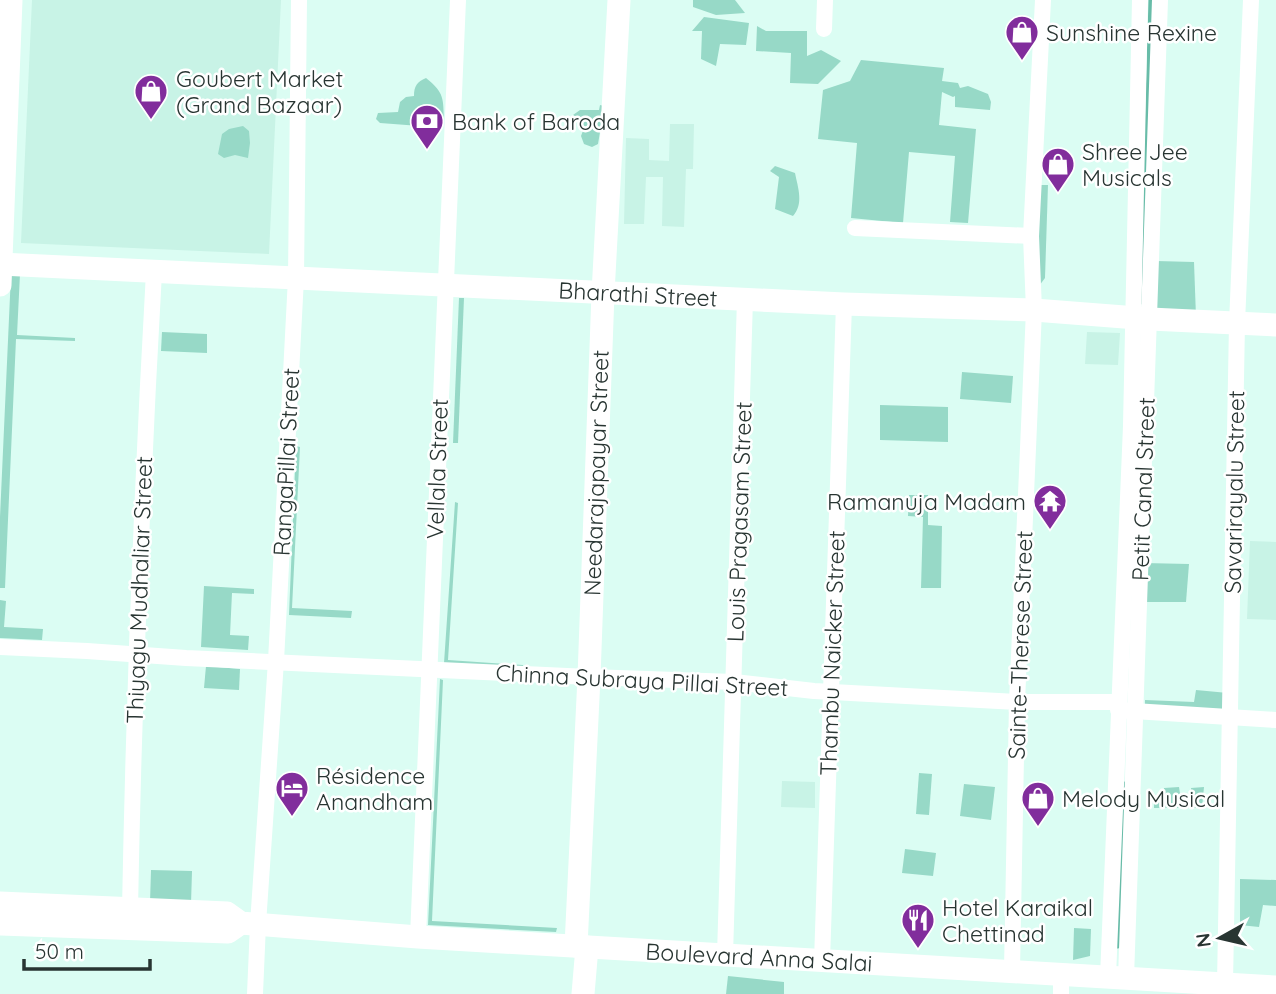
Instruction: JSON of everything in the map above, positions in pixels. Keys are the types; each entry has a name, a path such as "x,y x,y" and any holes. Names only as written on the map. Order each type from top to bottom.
{"street":[{"path":"0,285 11,0"},
{"name":"RangaPillai Street","path":"256,994 250,923 276,661 296,278 299,0"},
{"name":"Vellala Street","path":"418,937 458,0"},
{"name":"Needarajapayar Street","path":"583,994 581,947 589,677 603,293 619,0"},
{"path":"824,29 825,0"},
{"name":"Sainte-Therese Street","path":"1012,971 1017,702 1034,310 1031,236 1043,0"},
{"name":"Petit Canal Street","path":"1140,0 1142,318"},
{"name":"Petit Canal Street","path":"1117,978 1126,708 1120,695 1131,426 1142,318 1160,0"},
{"name":"Savarirayalu Street","path":"1225,984 1237,323 1251,0"},
{"path":"855,228 1031,236"},
{"name":"Bharathi Street","path":"0,264 844,304 1034,310 1276,325"},
{"name":"Thiyagu Mudhaliar Street","path":"130,909 136,654 154,272"},
{"name":"Louis Pragasam Street","path":"725,955 745,299"},
{"name":"Thambu Naicker Street","path":"822,961 844,304"},
{"name":"Chinna Subraya Pillai Street","path":"0,647 734,682 831,692 1126,708 1276,720"},
{"name":"Boulevard Anna Salai","path":"0,903 227,913 250,923 418,937 1012,971 1061,984 1117,978 1276,986"},
{"name":"Boulevard Anna Salai","path":"0,924 228,932 250,923"},
{"path":"0,942 33,925"}],"shaded area":[{"name":"Goubert Market (Grand Bazaar)","path":"32,0 281,0 269,254 21,243"},
{"path":"693,0 735,0 745,13 716,15 693,7"},
{"path":"704,17 749,23 746,45 720,44 716,66 701,59 702,31 692,31"},
{"path":"757,26 766,31 807,31 807,56 821,50 841,61 818,84 790,83 791,53 756,51"},
{"path":"861,60 944,68 942,81 958,83 960,88 968,86 988,94 990,110 955,107 955,96 942,92 939,125 976,129 968,223 950,222 955,156 909,152 903,223 851,218 857,143 818,139 823,90 850,81"},
{"path":"426,78 442,97 444,121 439,117 433,127 380,123 376,119 378,113 398,112 400,102 406,97 414,96 417,85"},
{"path":"600,105 604,106 604,129 600,132 598,144 592,147 584,144 581,120 573,115 580,110 599,110"},
{"path":"670,124 694,124 693,169 686,169 684,227 662,226 663,177 646,177 644,224 624,224 626,138 649,139 649,160 669,161"},
{"path":"243,126 249,131 248,158 235,155 224,158 218,154 222,134 229,129"},
{"path":"775,166 795,173 799,201 793,216 775,209 779,177 770,171"},
{"path":"1040,185 1048,185 1045,278 1036,290"},
{"path":"1156,261 1194,262 1196,317 1153,315"},
{"path":"11,274 20,274 17,335 75,338 75,341 16,339 5,588 0,588 0,517"},
{"path":"459,298 464,298 458,443 453,443"},
{"path":"162,332 207,334 207,353 161,351"},
{"path":"1087,332 1120,333 1118,365 1085,364"},
{"path":"962,372 1013,376 1011,403 960,399"},
{"path":"880,405 948,407 948,442 880,440"},
{"path":"296,446 300,447 292,608 352,611 351,618 289,615"},
{"path":"909,495 928,495 928,525 942,526 941,588 921,588 923,517 908,516"},
{"path":"455,502 458,503 448,660 523,665 523,668 444,663"},
{"path":"1250,541 1276,542 1276,620 1247,619"},
{"path":"1144,563 1189,564 1186,602 1144,602"},
{"path":"204,586 254,589 254,594 232,593 230,635 249,636 248,650 201,647"},
{"path":"0,600 6,601 4,627 43,629 42,640 0,638"},
{"path":"206,666 240,669 239,690 204,688"},
{"path":"440,679 443,680 432,921 557,928 556,932 428,925"},
{"path":"1196,690 1228,693 1226,714 1145,711 1145,700 1194,702"},
{"path":"919,773 932,774 929,815 916,814"},
{"path":"782,781 815,782 815,808 781,807"},
{"path":"964,784 995,787 991,820 960,816"},
{"path":"1179,787 1181,800 1192,799 1191,788 1204,787 1202,808 1154,808 1154,800 1164,799 1164,788"},
{"path":"905,849 936,853 933,876 902,873"},
{"path":"151,870 192,871 191,903 150,902"},
{"path":"1240,879 1276,880 1276,906 1263,905 1259,927 1240,925"},
{"path":"1074,928 1091,929 1090,956 1073,960"},
{"path":"728,976 784,982 784,994 726,994"}],"waterway":[{"path":"1142,302 1151,0"},
{"path":"1118,946 1124,784"}],"place":[{"name":"Sunshine Rexine","path":"1022,62"},
{"name":"Goubert Market (Grand Bazaar)","path":"151,121"},
{"name":"Bank of Baroda","path":"427,151"},
{"name":"Shree Jee Musicals","path":"1058,194"},
{"name":"Ramanuja Madam","path":"1050,531"},
{"name":"Résidence Anandham","path":"292,818"},
{"name":"Melody Musical","path":"1038,828"},
{"name":"Hotel Karaikal Chettinad","path":"918,950"}]}
